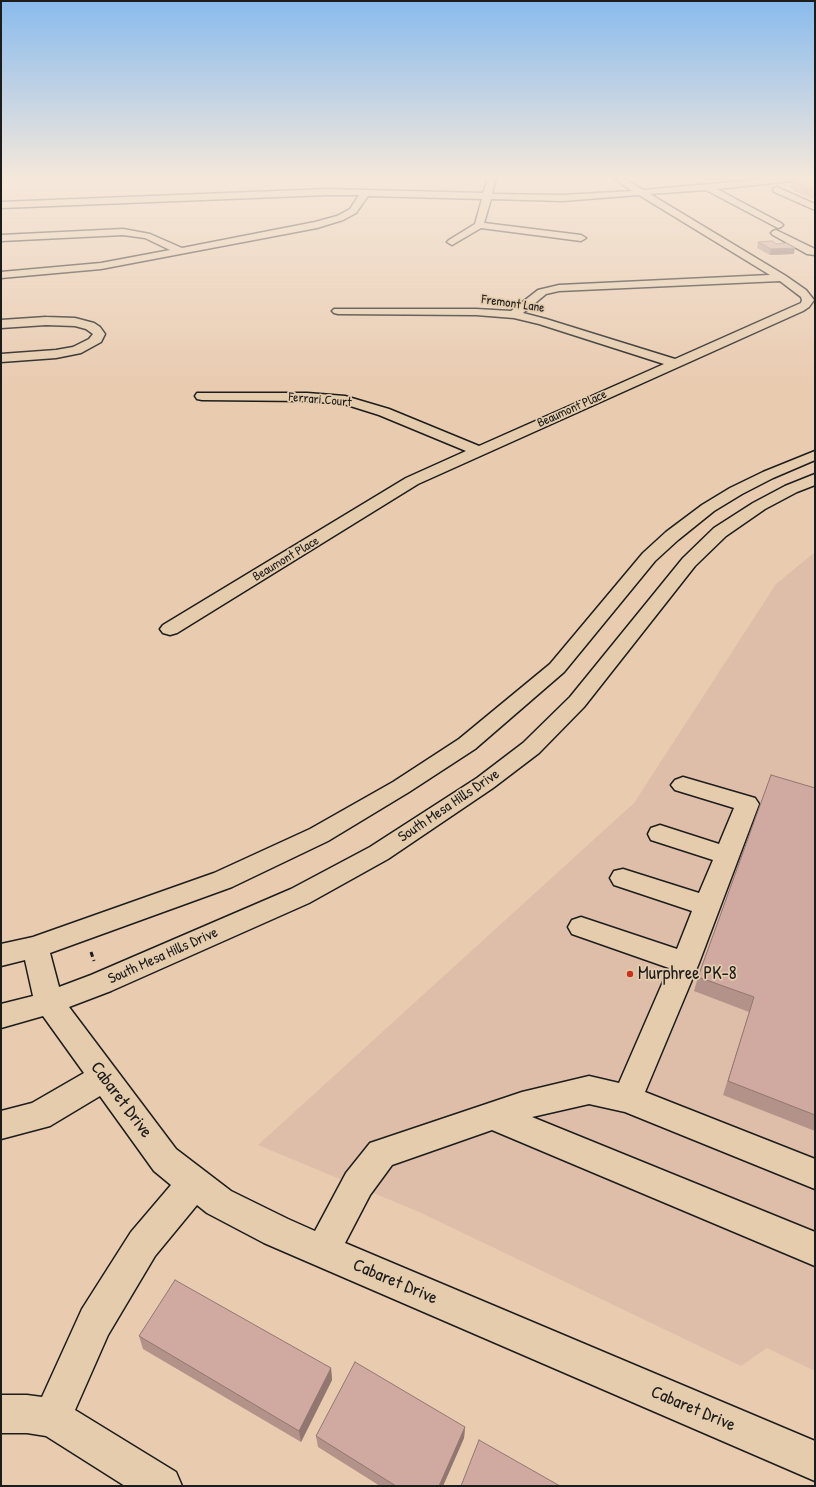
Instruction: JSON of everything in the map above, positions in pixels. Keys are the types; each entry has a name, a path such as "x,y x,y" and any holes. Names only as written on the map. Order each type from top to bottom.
{"street":[{"path":"173,247 181,251"},
{"path":"1,275 101,266 200,247"},
{"name":"Beaumont Place","path":"170,630 412,481 677,364 805,305 808,300 806,296 782,278 731,247"},
{"path":"804,247 811,252 815,252"},
{"path":"514,315 534,297 542,292 558,288 782,278"},
{"name":"Fremont Lane","path":"338,311 476,312 514,315 542,321 677,364"},
{"path":"2,354 56,354 77,350 93,342 97,339 99,334 90,326 63,320 5,323 6,336"},
{"name":"Ferrari Court","path":"202,396 307,397 345,400 384,412 478,451"},
{"path":"1,956 35,947 223,880 319,836 401,787 467,744 557,668 649,557 672,536 708,508 736,491 768,475 815,455"},
{"name":"South Mesa Hills Drive","path":"1,1016 49,1003 101,983 300,896 379,853 486,783 531,748 577,702 689,562 720,532 759,506 791,489 815,479"},
{"path":"627,1099 685,963 747,804 683,785"},
{"path":"660,834 727,855"},
{"path":"623,878 707,906"},
{"path":"581,927 685,963"},
{"path":"35,947 49,1003"},
{"name":"Cabaret Drive","path":"49,1003 165,1160 218,1202 276,1231 815,1461"},
{"path":"1,1125 39,1116 104,1077"},
{"path":"324,1251 358,1184 381,1154 522,1106 589,1090 627,1099 815,1174"},
{"path":"493,1116 815,1249"},
{"path":"52,1418 95,1322 143,1244 194,1183"},
{"path":"1,1414 27,1414 52,1418 162,1486"}],"path":[{"path":"91,952 94,963"}],"shaded area":[{"name":"Murphree PK-8","path":"815,552 815,1371 767,1348 741,1366 419,1212 258,1145 634,803 776,584"}],"building":[{"path":"768,247 795,248 771,249"},
{"path":"771,775 815,788 815,1115 728,1081 754,997 698,977"},
{"path":"175,1280 331,1368 299,1431 139,1336"},
{"path":"355,1362 465,1427 439,1486 396,1486 316,1436"},
{"path":"479,1440 560,1486 461,1486"}],"place":[{"name":"Murphree PK-8","path":"630,974"}]}
